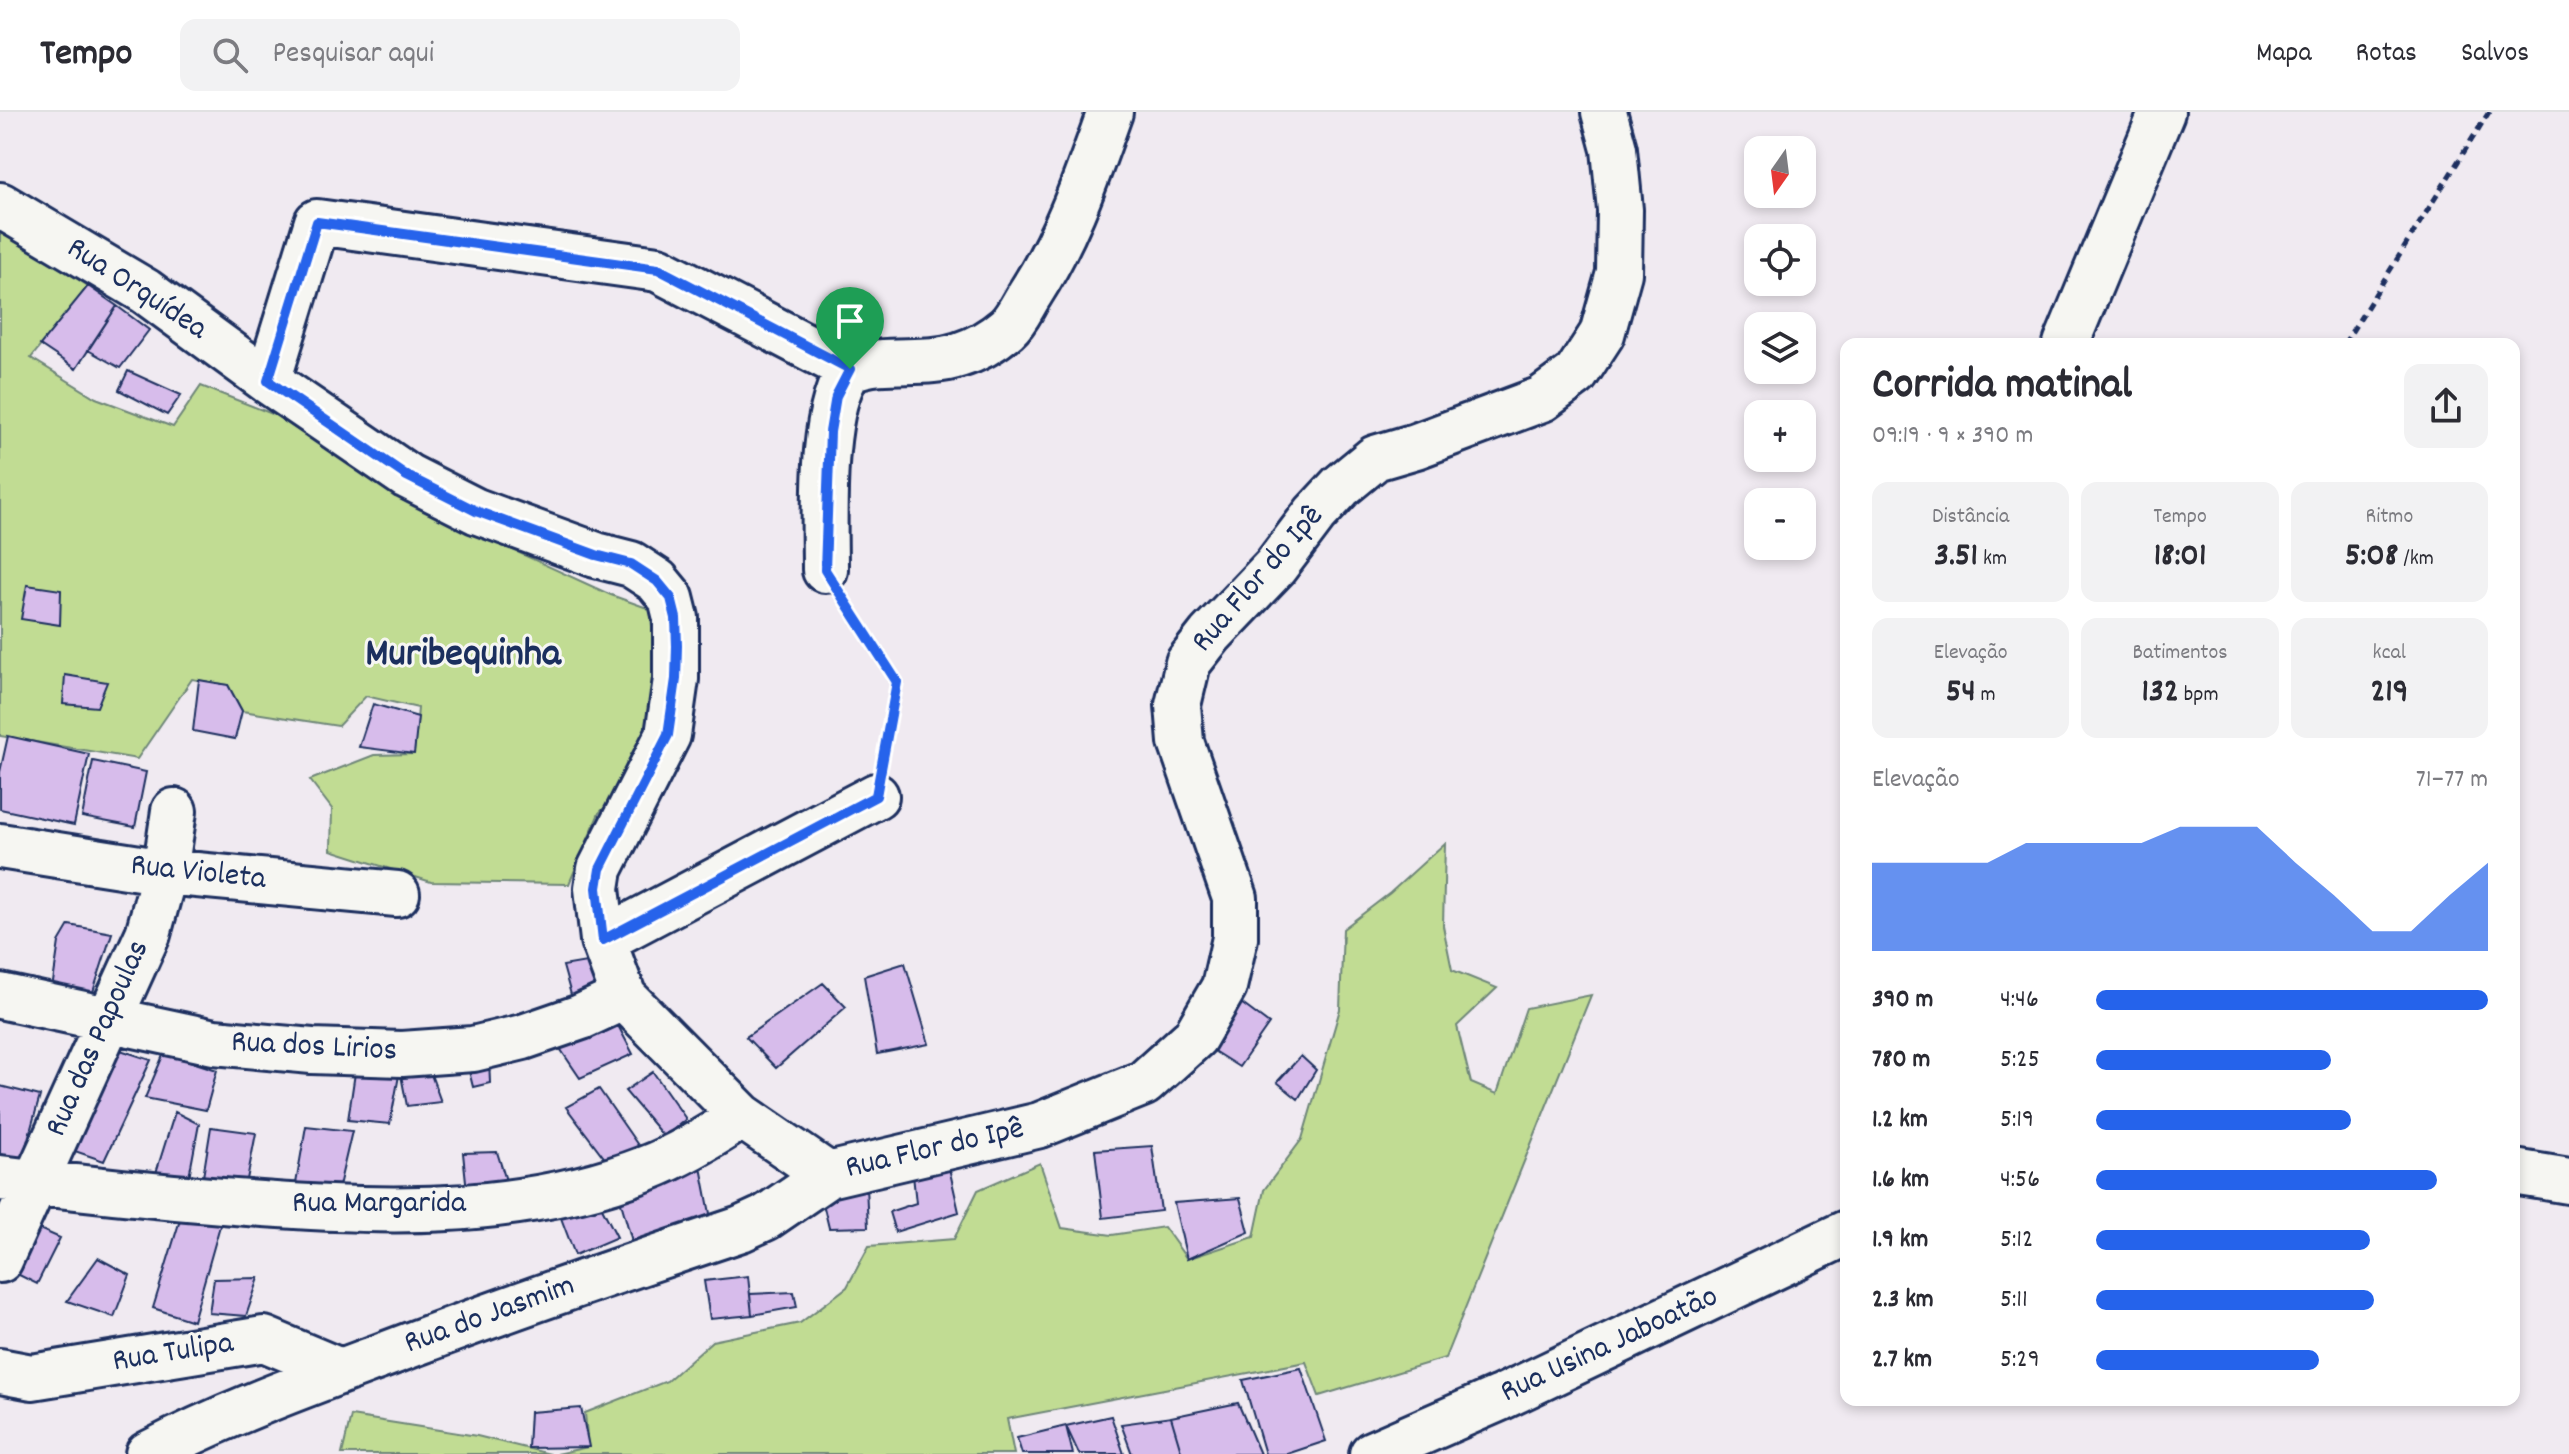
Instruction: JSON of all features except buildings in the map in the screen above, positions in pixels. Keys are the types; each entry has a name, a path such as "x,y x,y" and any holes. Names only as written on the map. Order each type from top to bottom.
{"street":[{"path":"825,570 830,432 836,396 850,369 869,362 933,362 961,355 988,342 1009,326 1045,269 1077,205 1110,112"},
{"name":"Rua Flor do Ipê","path":"828,1175 1040,1125 1144,1083 1195,1037 1224,987 1235,938 1235,898 1181,742 1178,705 1188,663 1210,635 1275,567 1315,514 1341,486 1375,458 1542,399 1576,374 1602,334 1619,273 1620,210 1614,149 1604,112"},
{"path":"2068,338 2162,112"},
{"name":"Rua Orquídea","path":"0,205 145,291 268,381 407,476 476,511 596,555 631,564 657,581 671,598 676,618 677,646 668,735 600,869 597,888 603,940 624,997"},
{"path":"268,381 317,222 658,269 850,369"},
{"path":"603,940 876,796"},
{"name":"Rua das Papoulas","path":"0,1260 17,1180 109,1020 148,934 165,872 174,811"},
{"name":"Rua Violeta","path":"0,846 165,872 397,894"},
{"name":"Rua dos Lirios","path":"0,996 214,1042 312,1051 402,1054 473,1049 523,1037 581,1017 624,997"},
{"path":"624,997 742,1116 828,1175"},
{"name":"Rua Margarida","path":"17,1180 311,1208 427,1211 552,1196 646,1169 704,1142 742,1116"},
{"path":"2520,1173 2569,1181"},
{"name":"Rua do Jasmim","path":"148,1454 205,1424 340,1371 527,1301 741,1229 765,1218 828,1175"},
{"name":"Rua Usina Jaboatão","path":"1372,1454 1500,1398 1840,1236"},
{"name":"Rua Tulipa","path":"0,1371 32,1377 264,1339 340,1371"}],"path":[{"path":"2348,338 2489,112"},
{"path":"825,570 897,682 876,796"}],"green space":[{"path":"0,227 88,286 31,358 96,398 173,427 201,386 275,415 410,503 611,595 650,609 657,670 654,758 599,813 569,884 431,882 331,850 332,809 310,780 374,755 414,754 418,708 366,696 338,726 242,711 228,685 192,679 137,759 0,736"},
{"path":"1445,843 1443,926 1452,970 1497,988 1457,1026 1471,1083 1497,1094 1526,1008 1591,995 1445,1358 1319,1396 1306,1362 1007,1419 1014,1454 556,1454 588,1447 585,1413 667,1381 712,1341 800,1323 847,1287 869,1246 954,1239 978,1190 1040,1163 1062,1228 1112,1235 1164,1227 1187,1259 1254,1237 1264,1190 1302,1139 1340,1009 1343,929 1390,893"},
{"path":"351,1416 477,1436 550,1454 342,1454"}],"district":[{"name":"Muribequinha","path":"463,656"}],"route":[{"path":"317,222 658,269 850,369 836,396 830,432 825,570 897,682 876,796 603,940 597,888 600,869 614,836 642,790 668,735 677,646 676,618 671,598 657,581 631,564 596,555 476,511 407,476 268,381 317,222"}]}
